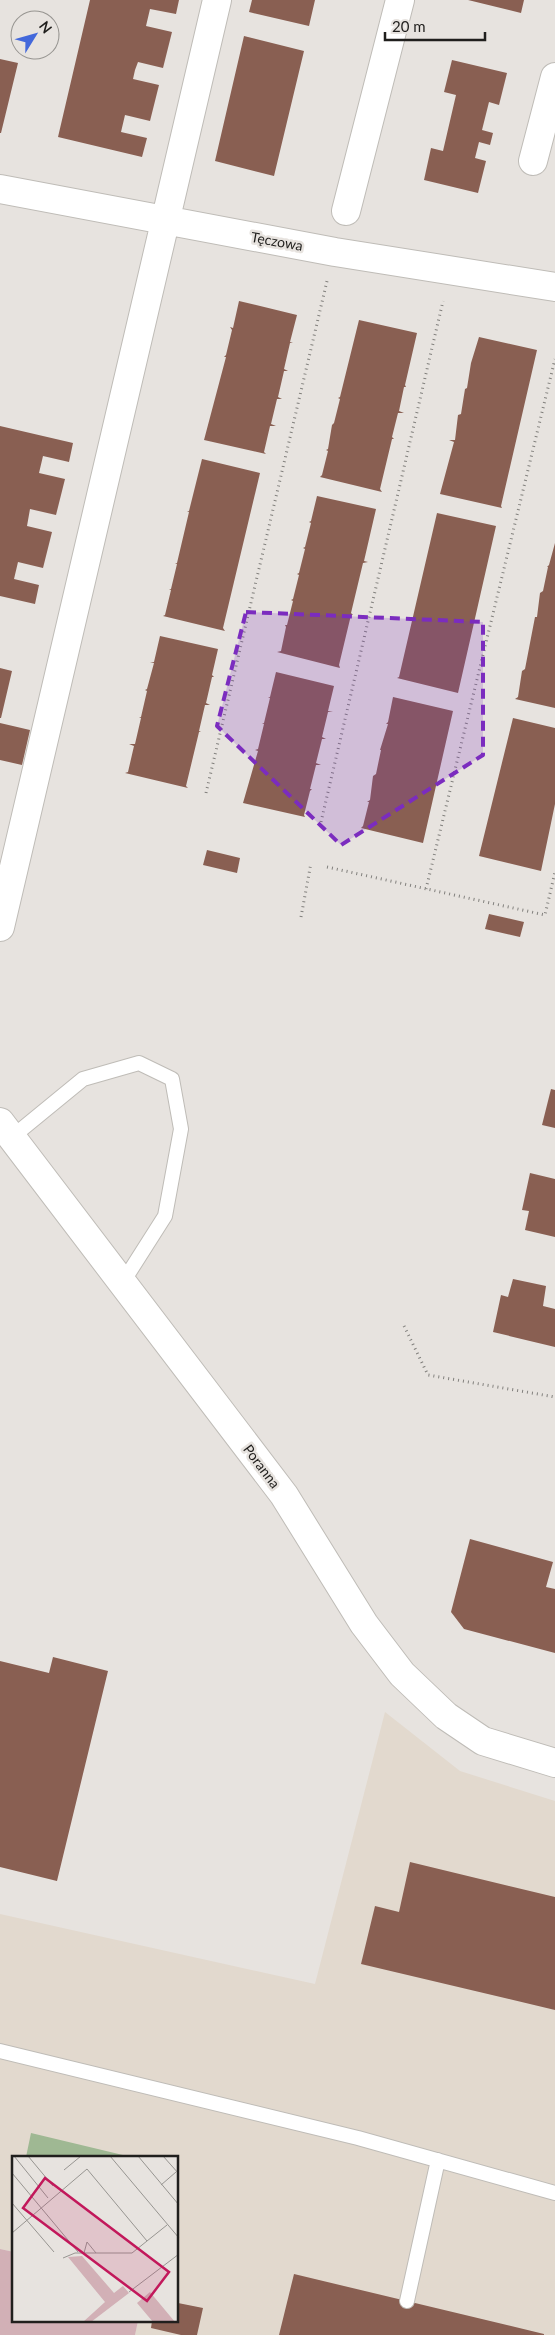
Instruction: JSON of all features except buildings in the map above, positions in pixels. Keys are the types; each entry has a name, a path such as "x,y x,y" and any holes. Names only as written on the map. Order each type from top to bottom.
{"street":[{"path":"0,927 217,0"},
{"path":"346,211 400,0"},
{"path":"533,161 555,78"},
{"name":"Tęczowa","path":"0,189 164,221 432,268 555,287"},
{"name":"Poranna","path":"6,1130 284,1495 364,1624 402,1674 446,1716 483,1741 555,1763"}],"lane":[{"path":"6,1130 83,1079 139,1063 172,1079 181,1129 165,1216 123,1282"},
{"path":"0,2051 358,2138 555,2193"},
{"path":"407,2301 438,2160"}],"path":[{"path":"206,793 327,280"},
{"path":"321,822 444,298"},
{"path":"426,889 555,359"},
{"path":"300,917 311,863"},
{"path":"327,867 545,916 555,872"},
{"path":"404,1326 428,1375 555,1397"}],"highlighted area":[{"path":"246,612 483,622 483,755 341,845 217,726"}],"shaded area":[{"path":"385,1712 460,1771 555,1801 555,2335 135,2335 138,2322 179,2322 179,2156 12,2156 12,2252 0,2249 0,1914 315,1984"},
{"path":"31,2133 127,2156 26,2156"},
{"path":"0,2249 12,2252 12,2322 138,2322 135,2335 0,2335"}]}
